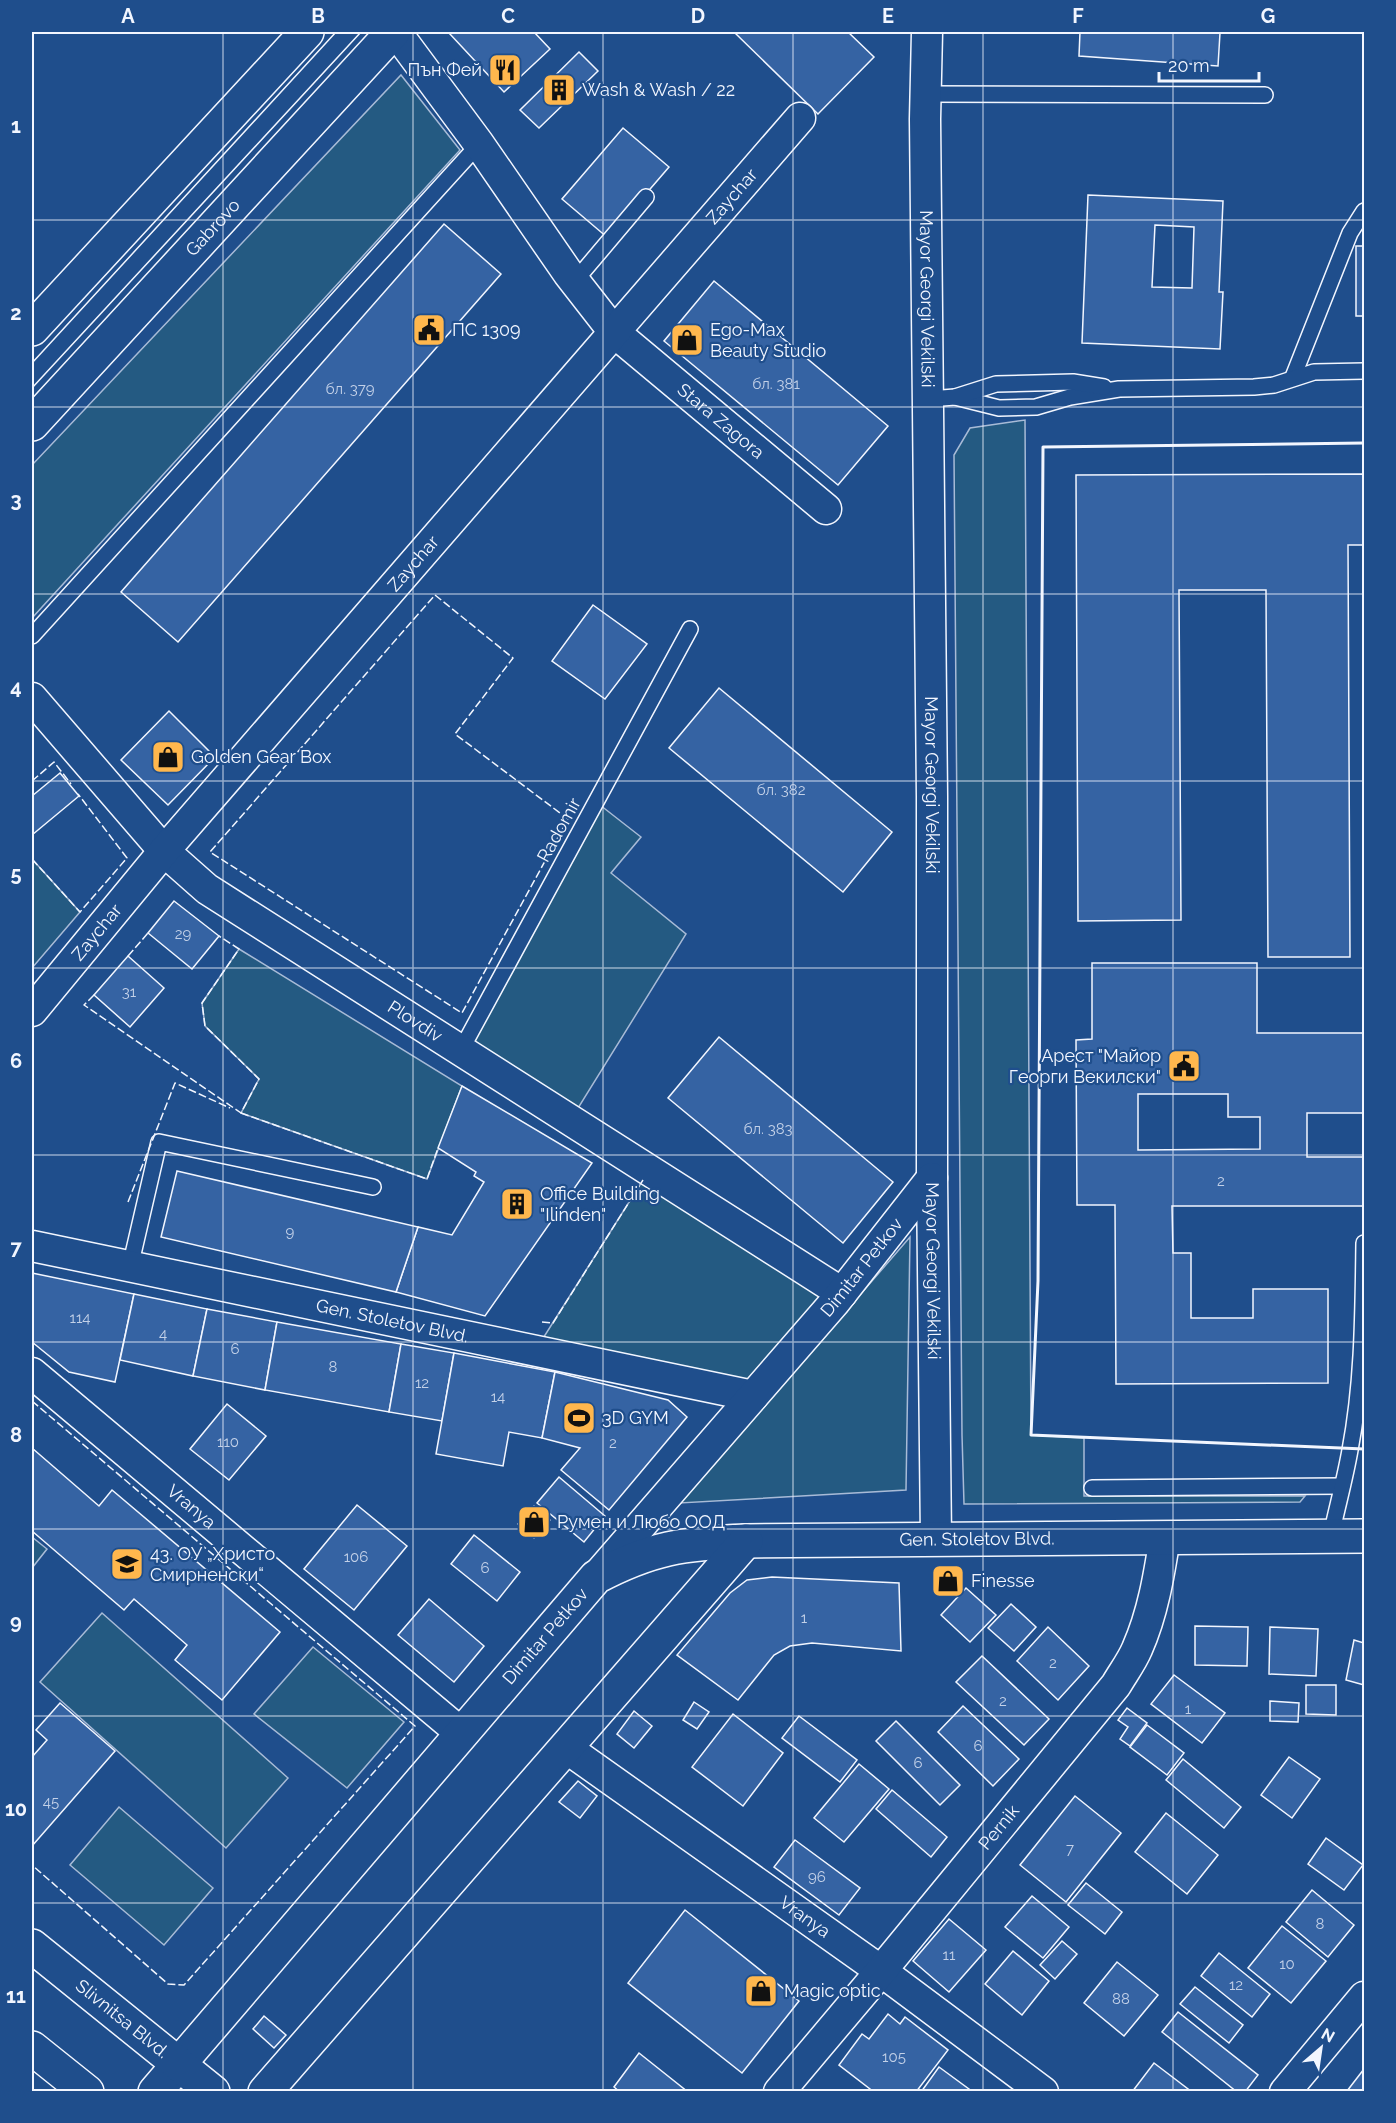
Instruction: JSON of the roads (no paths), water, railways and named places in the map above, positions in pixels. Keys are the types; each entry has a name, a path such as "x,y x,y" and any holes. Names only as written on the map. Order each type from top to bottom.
{"street":[{"path":"32,329 307,32"},
{"name":"Stara Zagora","path":"394,32 479,144 575,281 614,332 826,509"},
{"name":"Gabrovo","path":"32,424 394,32"},
{"name":"Mayor Georgi Vekilski","path":"927,32 926,94 942,398 932,785 932,1178 936,1540"},
{"name":"Zaychar","path":"32,1011 164,850 800,118"},
{"name":"Plovdiv","path":"32,698 164,850 207,889 842,1293"},
{"name":"Dimitar Petkov","path":"154,2091 842,1293 932,1178"},
{"name":"Gen. Stoletov Blvd.","path":"32,1246 753,1396"},
{"name":"Vranya","path":"32,1373 461,1733"},
{"name":"Pernik","path":"779,2091 881,1971 1116,1685 1137,1651 1150,1614 1158,1584 1165,1536"},
{"name":"Gen. Stoletov Blvd.","path":"596,1577 628,1560 663,1549 700,1543 746,1540 1365,1536"},
{"path":"265,2091 746,1540"},
{"name":"Vranya","path":"565,1747 881,1971 1043,2091"},
{"name":"Slivnitsa Blvd.","path":"32,1946 213,2091"},
{"path":"1285,2091 1363,2001"},
{"path":"32,2048 87,2091"}],"lane":[{"path":"926,94 1265,95"},
{"path":"32,636 479,144"},
{"path":"575,281 646,197"},
{"path":"1293,377 1350,232 1365,210"},
{"path":"942,398 999,408 1036,407 1070,397 1119,389 1254,387 1274,385 1314,372 1365,371"},
{"path":"942,398 996,384 1073,382 1119,389"},
{"name":"Radomir","path":"461,1050 690,629"},
{"path":"130,1267 159,1142 373,1188"},
{"path":"1330,1536 1350,1449 1358,1383 1364,1243"},
{"path":"1092,1488 1342,1486"}],"tram line":[{"path":"32,363 336,32"},
{"path":"32,388 361,32"}],"place":[{"name":"Пън Фей","path":"505,70"},
{"name":"Wash & Wash / 22","path":"559,90"},
{"name":"ПС 1309","path":"429,330"},
{"name":"Ego-Max Beauty Studio","path":"687,340"},
{"name":"Golden Gear Box","path":"168,757"},
{"name":"Арест \"Майор Георги Векилски\"","path":"1184,1066"},
{"name":"Office Building \"Ilinden\"","path":"517,1204"},
{"name":"3D GYM","path":"579,1418"},
{"name":"Румен и Любо ООД","path":"534,1522"},
{"name":"43. ОУ „Христо Смирненски“","path":"127,1564"},
{"name":"Finesse","path":"948,1581"},
{"name":"Magic optic","path":"761,1991"}]}
